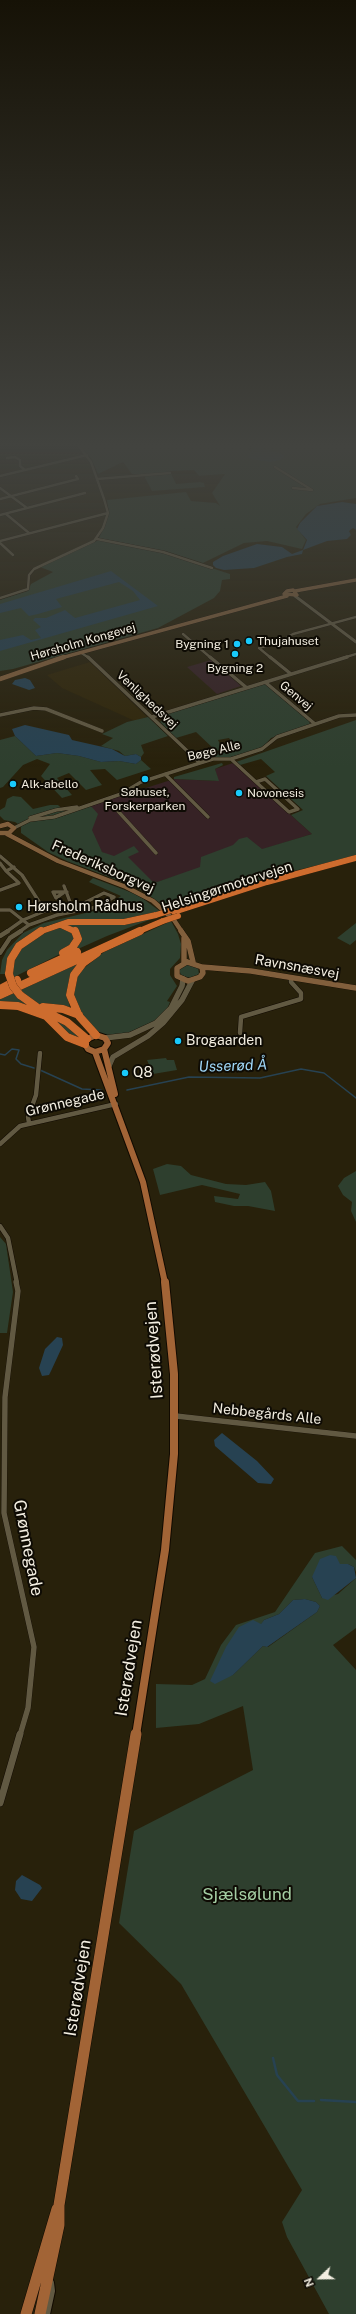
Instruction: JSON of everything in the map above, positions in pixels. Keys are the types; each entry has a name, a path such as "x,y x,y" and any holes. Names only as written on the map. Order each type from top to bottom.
{"highway":[{"name":"Helsingørmotorvejen","path":"175,913 267,882 356,858"},
{"name":"Helsingørmotorvejen","path":"0,989 34,972 159,918 261,888 356,863"},
{"name":"Helsingørmotorvejen","path":"0,995 134,933 159,918"},
{"path":"86,1042 67,1022 31,1004 20,996 13,986 9,974 11,959 19,946 32,935 54,926 74,922 134,921 159,918"},
{"path":"34,972 77,943 77,933 73,929 62,925 54,926"},
{"path":"96,1035 79,1016 70,995 74,975 83,963 95,954 134,933"},
{"path":"31,1004 63,1010 79,1016"},
{"path":"0,1005 18,1006 46,1016 67,1037 86,1042"}],"main road":[{"path":"295,593 321,585 356,580"},
{"name":"Hørsholm Kongevej","path":"82,652 286,595 287,591 295,593"},
{"name":"Hørsholm Kongevej","path":"0,679 27,669 145,634"},
{"path":"1,824 12,828 6,834"},
{"name":"Frederiksborgvej","path":"12,828 27,844"},
{"name":"Frederiksborgvej","path":"0,833 6,834 70,866 141,893 164,909 188,941 193,962"},
{"name":"Frederiksborgvej","path":"182,933 185,945 184,963"},
{"path":"193,962 203,970 200,977 192,981 177,976 176,971 178,966 184,963 193,962"},
{"name":"Ravnsnæsvej","path":"203,970 234,970 356,988"},
{"path":"96,1035 106,1043 95,1052 88,1049 86,1042 96,1035"},
{"name":"Isterødvejen","path":"106,1043 116,1104"},
{"name":"Isterødvejen","path":"40,2314 59,2225 59,2205 96,1986 165,1550 174,1461 176,1416 171,1335 165,1281 153,1215 116,1104 95,1052"},
{"name":"Isterødvejen","path":"26,2314 52,2221 59,2205"}],"street":[{"path":"10,552 13,555"},
{"path":"0,598 28,589 30,572 41,564 68,552"},
{"path":"163,552 212,568"},
{"path":"295,593 356,642"},
{"path":"291,674 259,648 279,642 293,634 356,617"},
{"path":"183,634 247,688"},
{"name":"Venlighedsvej","path":"82,652 200,762"},
{"path":"152,717 356,654"},
{"name":"Genvej","path":"265,682 315,724"},
{"path":"0,715 34,708 46,709 102,731"},
{"name":"Bøge Alle","path":"12,828 30,820 54,817 107,799 126,792 141,782 200,762 213,759 231,759 262,749 276,737 315,724 340,716 356,715"},
{"path":"231,759 256,782 289,812 298,809 265,779 256,782"},
{"path":"165,774 208,817"},
{"path":"107,799 156,853"},
{"name":"Bøge Alle","path":"12,828 56,810 87,806"},
{"path":"0,856 14,867 29,884 45,911"},
{"path":"0,863 19,883 0,890"},
{"path":"6,870 14,867"},
{"path":"64,886 65,893 73,913"},
{"path":"0,936 23,920 45,911 91,901 104,893 114,897 97,907 50,917 29,925 10,938 0,952"},
{"path":"0,910 10,910 29,925"},
{"path":"240,1033 241,1017 300,999 301,993 291,982 291,978"},
{"path":"106,1043 114,1038 138,1032 164,1017 176,999 184,983 183,979"},
{"path":"111,1080 109,1063 112,1057 148,1036 163,1023 182,1000 192,981"},
{"path":"106,1043 142,1033 163,1023"},
{"path":"29,1123 28,1117 36,1095 40,1053"},
{"name":"Grønnegade","path":"0,1144 12,1132 29,1123 116,1104"},
{"name":"Grønnegade","path":"0,1226 9,1243 18,1291 5,1397 4,1513 34,1647 28,1708 0,1803"},
{"name":"Nebbegårds Alle","path":"176,1416 356,1436"},
{"path":"45,2314 51,2292 49,2276"}],"shaded area":[{"path":"211,660 241,686 217,694 187,667"},
{"path":"90,662 147,717 135,721 62,688 47,675"},
{"path":"233,763 312,834 157,882 152,881 102,852 67,813 174,779 218,781 215,769"}],"green space":[{"path":"73,552 160,552 230,574 230,579 222,580 220,591 214,598 158,628 13,669 0,671 0,600 28,591 31,584 53,572 40,567"},
{"path":"169,552 226,552 203,563"},
{"path":"265,684 309,721 310,724 271,738 262,748 231,757 203,760 202,758 235,747 229,738 218,740 223,750 216,751 196,732 176,738 160,722 163,719 161,716"},
{"path":"148,717 168,736 141,745 144,753 141,757 136,754 125,756 119,751 101,746 113,738 102,734 127,722"},
{"path":"356,720 356,856 277,875 169,909 138,888 67,861 48,852 21,833 21,826 15,822 4,820 0,816 0,810 5,807 7,799 13,796 21,797 33,809 50,805 58,805 67,813 91,806 98,814 92,830 102,852 114,856 134,846 139,852 128,857 152,881 157,882 200,867 201,857 233,845 239,839 247,837 262,849 312,834 291,815 303,810 266,776 275,772 261,759 240,765 236,762"},
{"path":"15,736 36,756 57,753 79,756 101,762 119,761 136,764 141,760 151,769 117,780 105,769 90,770 102,785 86,790 69,773 57,778 72,795 62,798 41,776 50,764 37,759 23,765 3,787 0,788 0,740"},
{"path":"222,763 223,765 215,769 219,781 174,779 174,777"},
{"path":"93,878 138,895 161,912 135,919 59,922 41,928 21,940 8,958 6,974 0,974 2,960 7,950 23,933 44,923 102,909 121,896 89,882"},
{"path":"157,917 107,936 60,957 81,938 77,929 65,925"},
{"path":"171,921 178,934 181,944 180,958 170,969 170,975 177,986 167,1001 170,1002 167,1009 151,1024 127,1033 106,1036 96,1032 77,1007 73,992 78,973 104,952"},
{"path":"356,923 356,940 350,945 337,938"},
{"path":"64,927 72,930 76,940 62,953 12,978 12,965 20,947 49,929"},
{"path":"87,955 69,981 67,992 70,1008 37,1005 19,990"},
{"path":"186,964 198,968 199,974 190,978 181,975 179,969"},
{"path":"12,991 21,1000 59,1019 83,1038 76,1040 54,1020 0,1004 0,998"},
{"path":"166,1058 167,1060 174,1060 177,1070 153,1074 147,1060"},
{"path":"167,1164 181,1166 191,1175 226,1184 246,1185 265,1182 271,1191 275,1211 215,1202 214,1196 238,1199 240,1194 202,1185 160,1195 153,1169"},
{"path":"356,1171 356,1222 351,1211 352,1202 343,1195 338,1186 344,1178"},
{"path":"0,1237 6,1244 13,1292 7,1333 0,1333"},
{"name":"Sjælsølund","path":"342,1546 356,1560 356,1572 354,1567 348,1564 340,1565 312,1577 322,1598 338,1594 356,1578 356,1628 333,1645 356,1670 356,2314 329,2314 287,2237 282,2222 302,2190 181,1984 119,1923 134,1831 253,1770 243,1706 199,1724 156,1728 156,1684 192,1685 205,1679 221,1645 236,1625 275,1612 315,1553","holes":["305,1599 316,1602 320,1606 317,1612 268,1647 263,1646 233,1675 228,1676 264,1620 279,1614 293,1600"]}],"water":[{"path":"234,552 289,552 292,554 303,552 302,554 287,557 254,568 224,570 216,568 213,565 213,562"},
{"path":"111,571 158,606 0,651 0,640 23,635 31,640 41,638 35,630 41,627 33,620 35,618 46,618 65,610 75,618 140,600 133,591 119,582 56,599 62,607 38,614 29,616 21,608 0,613 0,604"},
{"path":"25,678 30,680 35,688 29,690 12,684 15,680"},
{"path":"25,725 69,735 72,740 112,749 125,756 136,754 141,757 141,760 136,764 119,761 101,762 79,756 57,753 36,756 15,736 12,729"},
{"path":"57,1337 62,1338 63,1345 49,1375 42,1376 39,1368 45,1349"},
{"path":"222,1433 257,1461 274,1479 271,1484 258,1483 215,1446 214,1440"},
{"path":"330,1555 336,1556 340,1564 348,1564 354,1567 356,1578 328,1600 322,1598 312,1577 320,1559"},
{"path":"305,1599 316,1602 320,1606 317,1612 267,1647 263,1646 233,1675 215,1684 210,1681 226,1647 239,1627 253,1620 261,1624 264,1620 279,1614 293,1600"},
{"path":"22,1875 40,1885 42,1888 32,1901 21,1899 15,1890 16,1881"}],"waterway":[{"name":"Usserød Å","path":"0,1054 5,1055 12,1049 19,1050 16,1059 21,1064 34,1068"},
{"name":"Usserød Å","path":"127,1090 189,1077 260,1078 301,1069 324,1073 356,1098"},
{"name":"Usserød Å","path":"40,1070 82,1089 101,1090"},
{"path":"273,2058 277,2075 298,2101 314,2101"},
{"path":"321,2100 356,2102"}],"place":[{"name":"Thujahuset","path":"249,641"},
{"name":"Bygning 1","path":"237,644"},
{"name":"Bygning 2","path":"235,654"},
{"name":"Søhuset, Forskerparken","path":"145,779"},
{"name":"Alk-abello","path":"13,784"},
{"name":"Novonesis","path":"239,793"},
{"name":"Hørsholm Rådhus","path":"19,907"},
{"name":"Brogaarden","path":"178,1041"},
{"name":"Q8","path":"125,1073"}]}
